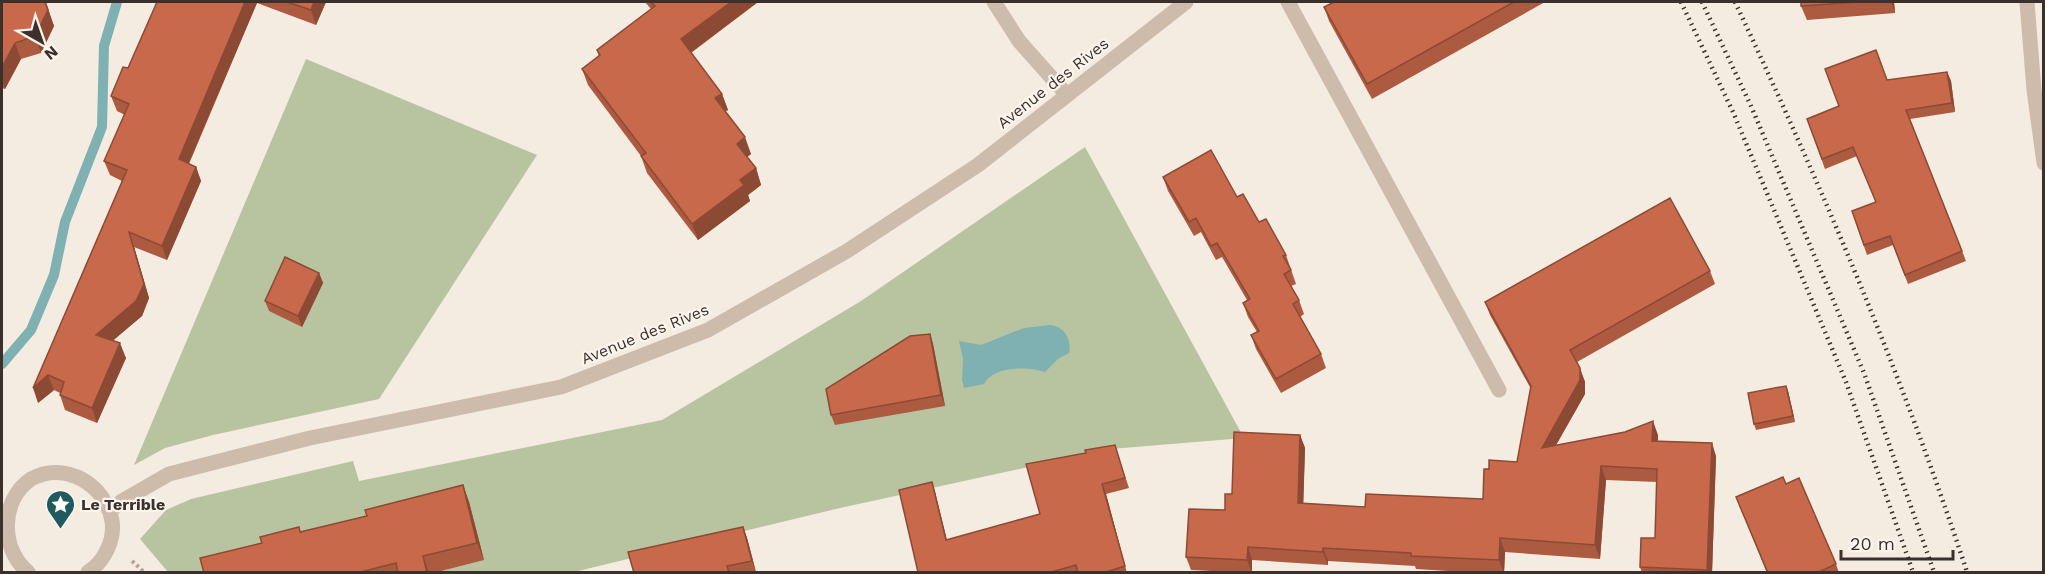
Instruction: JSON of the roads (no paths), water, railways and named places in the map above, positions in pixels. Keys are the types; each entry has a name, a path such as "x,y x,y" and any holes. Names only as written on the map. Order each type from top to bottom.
{"street":[{"path":"994,2 1019,41 1067,95"},
{"name":"Avenue des Rives","path":"110,511 122,501 169,474 310,438 561,387 708,330 856,245 978,165 1186,2"},
{"path":"1288,2 1499,390"},
{"path":"2027,2 2043,164"},
{"path":"28,573 13,558 3,537 8,504 18,490 31,480 47,474 64,473 80,477 93,485 104,497 110,511 113,526 110,542 103,558 88,573"}],"water":[{"path":"1050,325 1066,334 1070,348 1069,353 1058,359 1045,372 1021,368 1011,369 995,374 984,384 964,388 963,359 959,341 981,345 1024,328"}],"waterway":[{"path":"2,364 31,330 54,275 65,222 102,127 104,46 117,2"}],"railway":[{"path":"1681,2 1733,112 1846,382 1913,572"},
{"path":"1702,2 1751,106 1864,373 1934,572"},
{"path":"1735,2 1860,283 1916,427 1967,572"}],"place":[{"name":"Le Terrible","path":"60,530"}]}
